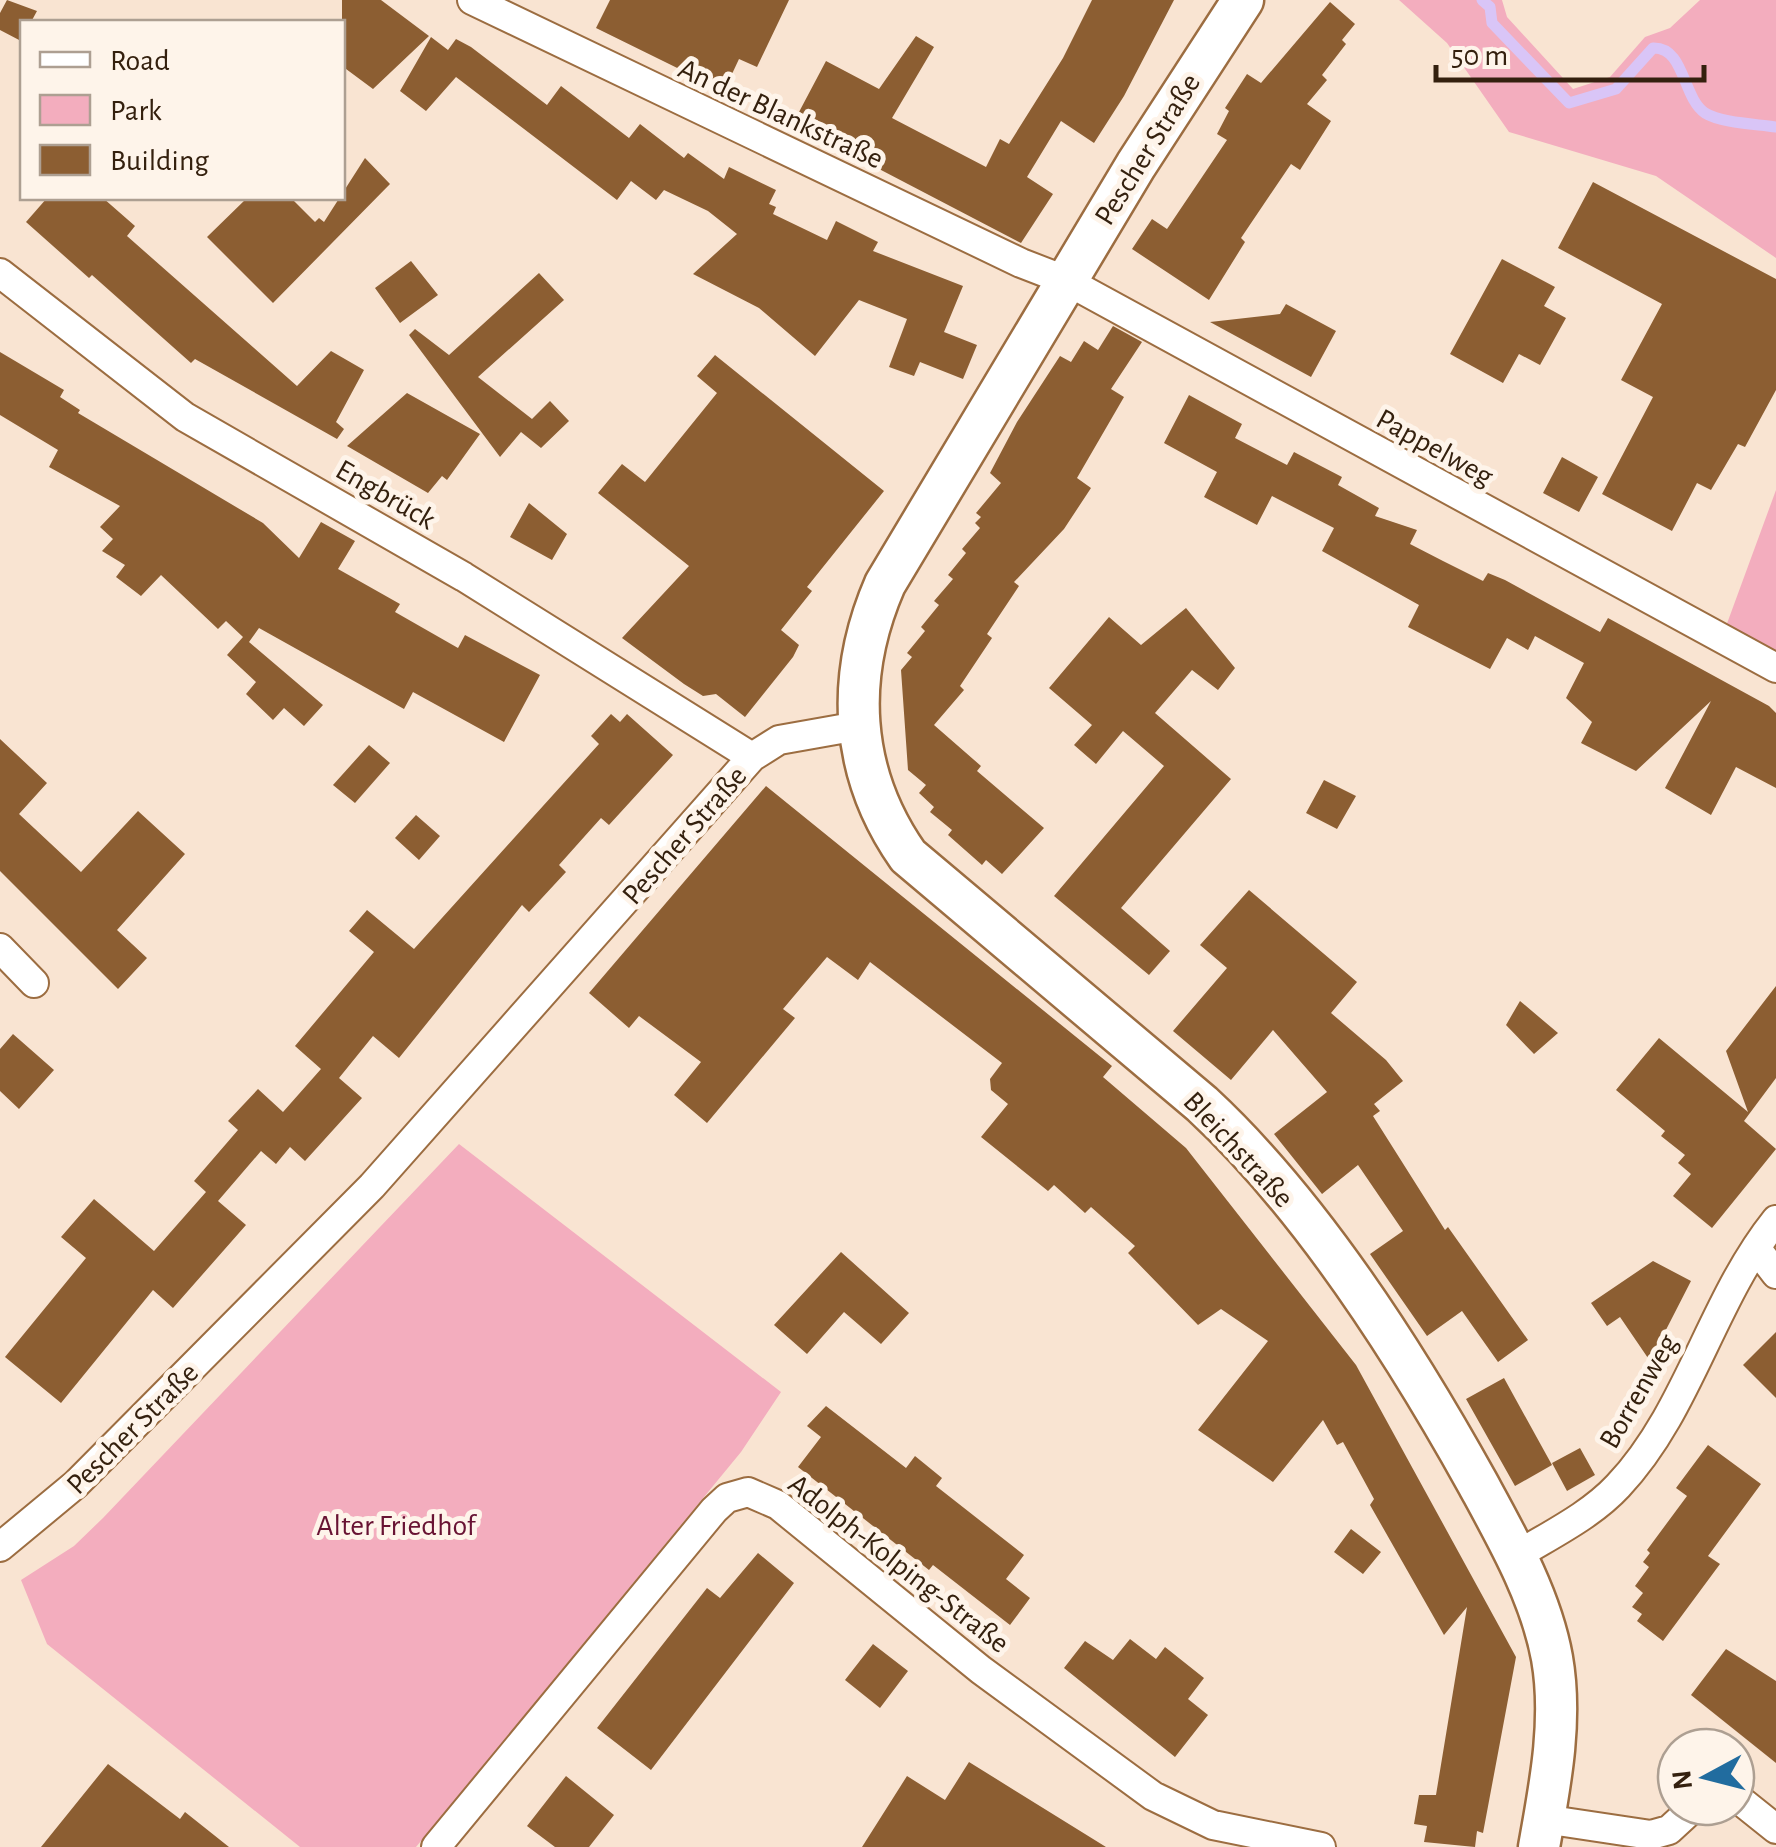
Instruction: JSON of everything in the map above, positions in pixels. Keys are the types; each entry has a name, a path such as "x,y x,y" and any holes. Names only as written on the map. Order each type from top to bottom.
{"main road":[{"name":"Pescher Straße","path":"858,726 861,654 885,584 1065,280 1244,0"},
{"name":"Bleichstraße","path":"858,726 879,808 918,867 1202,1104 1282,1190 1419,1384 1516,1556 1549,1639 1556,1708 1542,1833"}],"street":[{"name":"An der Blankstraße","path":"472,0 1022,264 1065,280"},
{"name":"Engbrück","path":"0,273 46,304 185,417 450,569 752,757"},
{"name":"Pappelweg","path":"1065,280 1776,668"},
{"name":"Pescher Straße","path":"0,1546 76,1484 372,1186 752,757 779,740 858,726"},
{"path":"0,948 34,984"},
{"name":"Borrenweg","path":"1516,1556 1598,1504 1632,1470 1661,1425 1756,1248 1776,1220"},
{"path":"1756,1248 1776,1274"},
{"name":"Adolph-Kolping-Straße","path":"436,1847 714,1510 727,1498 748,1492 778,1505 981,1670 1153,1796 1212,1825 1321,1847"},
{"path":"1756,1813 1776,1829"},
{"path":"1542,1833 1651,1835 1673,1827"}],"green space":[{"path":"1399,0 1502,0 1507,17 1573,89 1610,77 1645,37 1670,28 1700,0 1776,0 1776,258 1656,176 1509,132 1447,43"},
{"path":"1776,490 1776,656 1725,629"},
{"name":"Alter Friedhof","path":"459,1144 781,1392 741,1452 416,1847 300,1847 47,1644 21,1580 74,1546 103,1518"}],"building":[{"path":"7,0 37,11 32,20 20,20 20,40 0,30 0,13"},
{"path":"342,0 381,0 429,36 373,89 345,68"},
{"path":"610,0 789,0 757,67 739,59 724,91 596,28"},
{"path":"1092,0 1174,0 1124,96 1094,143 1061,121 1027,177 1053,194 1021,243 814,135 821,122 799,112 826,61 879,89 916,36 934,47 892,118 986,167 1000,139 1009,144 1063,58"},
{"path":"1330,2 1355,24 1342,40 1346,44 1322,75 1327,80 1307,104 1331,121 1300,170 1291,164 1241,238 1245,242 1209,300 1132,249 1152,219 1167,229 1227,140 1217,134 1229,111 1225,108 1247,74 1261,83"},
{"path":"431,37 448,50 456,39 471,47 547,105 561,86 629,138 640,124 684,158 688,153 724,179 729,167 776,190 769,204 776,207 773,214 827,240 836,221 878,242 873,251 963,286 944,332 977,345 963,379 920,362 914,376 889,367 907,319 859,300 815,356 759,308 693,274 737,234 708,211 664,190 656,200 631,181 617,200 456,77 426,111 400,91"},
{"path":"365,158 390,184 273,303 207,237 245,200 293,200 315,222 319,218 324,222 338,200 345,200 345,189"},
{"path":"1593,182 1776,279 1776,390 1745,447 1738,444 1711,490 1697,483 1672,531 1602,494 1653,397 1621,380 1662,304 1558,248"},
{"path":"45,200 105,200 135,226 127,236 297,386 331,351 364,370 336,422 344,429 337,439 195,359 191,363 26,222"},
{"path":"1502,259 1555,287 1544,306 1566,318 1540,365 1519,354 1503,383 1450,354"},
{"path":"411,261 438,295 400,323 375,288"},
{"path":"539,273 564,300 478,377 532,419 550,401 569,421 541,448 521,432 500,457 409,335 415,329 449,355"},
{"path":"1286,304 1336,331 1311,377 1210,322 1280,314"},
{"path":"1113,326 1142,342 1111,389 1124,397 1077,478 1091,488 1064,529 1014,582 1019,586 987,634 992,638 960,686 964,690 934,725 981,766 977,771 1044,828 1002,874 986,860 982,865 948,835 952,830 930,812 934,807 919,793 926,785 908,770 901,670 912,657 907,653 925,631 921,627 939,605 934,601 953,579 948,575 966,553 962,549 980,528 975,523 981,517 976,513 1001,483 990,473 1017,422 1060,356 1071,362 1084,341 1098,350"},
{"path":"0,352 64,390 60,397 80,410 78,413 263,523 299,558 321,522 355,541 338,569 400,604 395,612 458,648 465,635 540,675 504,742 413,692 404,709 259,628 249,642 323,705 304,726 284,708 273,720 246,694 256,682 227,655 243,637 226,621 218,629 161,575 141,596 116,577 125,565 102,551 113,539 100,527 120,506 49,467 58,450 0,415"},
{"path":"715,355 884,491 807,587 812,591 781,630 799,645 745,717 716,694 703,696 684,684 622,638 689,566 598,493 622,464 645,482 717,393 697,376"},
{"path":"407,393 480,434 447,480 442,476 428,493 347,446"},
{"path":"1189,395 1242,424 1235,438 1287,465 1294,452 1342,477 1338,485 1379,508 1375,516 1417,530 1410,544 1483,581 1488,573 1505,580 1600,632 1608,618 1769,706 1776,713 1776,788 1736,767 1711,815 1665,788 1711,701 1636,771 1581,743 1592,722 1566,698 1584,663 1535,636 1528,650 1507,638 1490,669 1408,627 1419,605 1322,551 1334,528 1272,496 1257,525 1204,497 1217,472 1164,443"},
{"path":"1562,457 1598,477 1579,512 1543,493"},
{"path":"529,503 567,534 552,560 510,537"},
{"path":"1186,608 1235,668 1218,690 1192,670 1155,713 1231,779 1121,908 1170,951 1149,975 1054,896 1164,766 1123,731 1096,764 1074,745 1092,725 1049,688 1109,617 1141,645"},
{"path":"611,714 620,722 627,714 673,755 609,825 601,818 559,865 566,872 529,912 522,905 399,1058 373,1036 339,1078 362,1098 305,1161 290,1147 276,1164 261,1151 218,1201 246,1225 173,1308 153,1290 61,1403 5,1357 86,1258 61,1237 94,1199 154,1251 206,1192 194,1181 238,1130 228,1121 258,1089 283,1112 321,1069 295,1046 374,952 349,931 367,910 414,949 599,744 591,736"},
{"path":"0,739 47,783 19,814 81,872 138,811 185,854 117,930 147,958 118,989 0,871"},
{"path":"369,745 390,763 355,803 333,785"},
{"path":"1324,780 1356,796 1337,829 1306,813"},
{"path":"766,786 1112,1066 1103,1077 1186,1148 1356,1365 1516,1657 1483,1833 1477,1831 1475,1847 1424,1842 1427,1826 1414,1824 1419,1795 1436,1795 1467,1607 1444,1635 1370,1505 1374,1499 1343,1442 1337,1445 1323,1420 1273,1482 1198,1430 1268,1341 1221,1309 1198,1325 1128,1253 1135,1246 1091,1207 1085,1213 1054,1185 1048,1191 981,1137 1008,1104 991,1090 990,1079 1002,1063 870,962 858,980 827,957 783,1009 795,1018 707,1123 674,1095 701,1062 639,1016 629,1028 589,993"},
{"path":"416,815 440,836 419,860 395,838"},
{"path":"1249,890 1357,982 1331,1013 1386,1060 1403,1081 1374,1104 1380,1111 1373,1116 1445,1230 1448,1227 1528,1340 1498,1362 1462,1311 1427,1336 1370,1254 1403,1231 1358,1165 1322,1194 1274,1134 1327,1092 1273,1030 1231,1080 1173,1031 1227,968 1200,945"},
{"path":"1776,986 1776,1078 1744,1121 1776,1149 1712,1228 1673,1196 1691,1174 1678,1163 1685,1155 1661,1136 1665,1131 1616,1090 1659,1038 1748,1112 1726,1051"},
{"path":"1520,1001 1558,1033 1534,1054 1506,1025"},
{"path":"13,1034 54,1070 19,1109 0,1091 0,1049"},
{"path":"841,1252 909,1313 881,1344 844,1312 807,1354 774,1325"},
{"path":"1653,1261 1691,1281 1650,1361 1620,1317 1607,1326 1591,1303"},
{"path":"1776,1332 1776,1398 1743,1365"},
{"path":"1504,1378 1552,1465 1515,1486 1466,1399"},
{"path":"826,1406 906,1468 915,1456 942,1478 936,1486 1024,1555 1006,1579 1030,1598 1010,1625 933,1565 929,1570 798,1467 821,1437 807,1426"},
{"path":"1708,1445 1761,1484 1708,1556 1720,1564 1663,1641 1637,1621 1642,1614 1632,1607 1643,1593 1635,1586 1649,1567 1643,1562 1650,1553 1647,1550 1687,1496 1676,1488"},
{"path":"1580,1448 1595,1475 1567,1491 1552,1463"},
{"path":"1351,1529 1381,1552 1363,1574 1334,1552"},
{"path":"758,1553 794,1583 651,1770 597,1728 707,1588 720,1598"},
{"path":"1130,1639 1156,1659 1165,1647 1204,1678 1188,1699 1208,1715 1175,1757 1064,1668 1085,1641 1113,1660"},
{"path":"873,1644 908,1671 880,1708 845,1680"},
{"path":"1726,1649 1776,1681 1776,1763 1756,1747 1756,1727 1731,1727 1691,1695"},
{"path":"969,1762 1106,1847 862,1847 907,1776 945,1800"},
{"path":"108,1764 180,1819 185,1812 229,1847 41,1847"},
{"path":"566,1776 614,1815 589,1847 555,1847 527,1826"}],"waterway":[{"path":"1482,0 1490,7 1492,23 1569,103 1616,89 1653,48 1671,55 1697,106 1705,113 1729,121 1776,127"}]}
